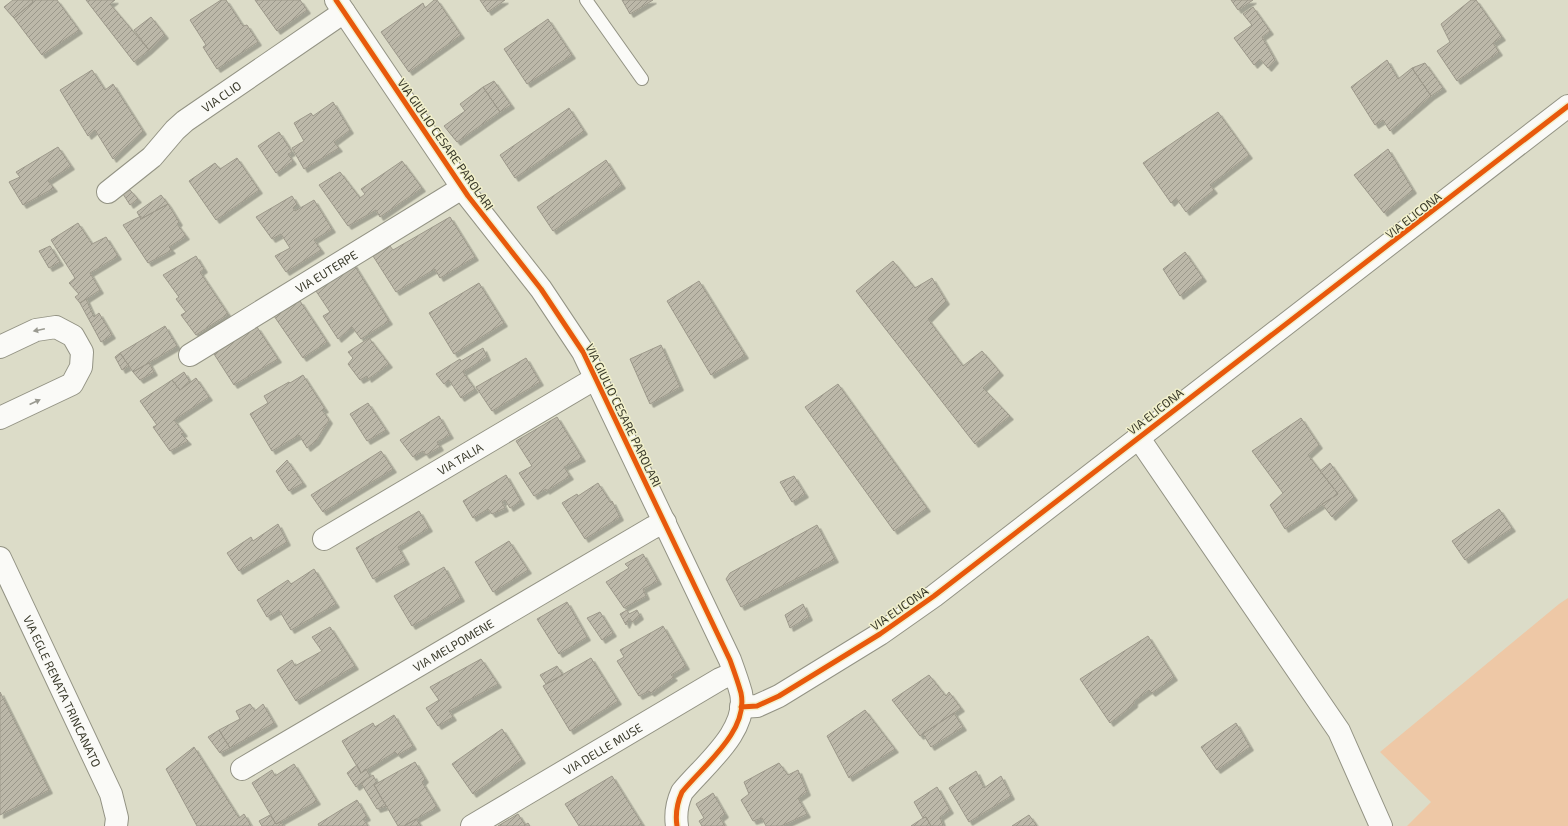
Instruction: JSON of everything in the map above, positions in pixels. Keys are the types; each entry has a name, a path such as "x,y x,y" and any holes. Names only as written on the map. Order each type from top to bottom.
{"street":[{"name":"VIA GIULIO CESARE PAROLARI","path":"340,6 462,188 555,308 583,352 730,660 741,694 741,707 737,725 729,739 682,792 677,802 677,826"},
{"name":"VIA CLIO","path":"108,192 152,157 175,130 185,121 340,6"},
{"name":"VIA ELICONA","path":"741,707 757,706 779,696 880,634 934,596 1138,437 1375,257 1568,106"},
{"name":"VIA EUTERPE","path":"190,355 462,188"},
{"path":"0,347 36,330 56,328 73,336 82,352 81,367 72,384 0,418"},
{"name":"VIA TALIA","path":"324,539 596,378"},
{"path":"1138,437 1339,731 1381,826"},
{"name":"VIA MELPOMENE","path":"242,769 665,522"},
{"name":"VIA EGLE RENATA TRINCANATO","path":"0,558 111,794 117,818 116,826"},
{"name":"VIA DELLE MUSE","path":"472,826 720,679 734,674"}],"lane":[{"path":"586,0 642,79"}],"shaded area":[{"path":"1568,598 1568,826 1407,826 1431,802 1380,752"}],"building":[{"path":"13,0 32,0 33,2 14,18 4,7"},
{"path":"32,0 57,0 79,30 42,55 14,18 33,2"},
{"path":"86,0 115,0 110,4 149,50 134,62"},
{"path":"221,0 226,0 243,26 247,25 258,42 217,69 203,47 206,45 190,20"},
{"path":"255,0 300,0 307,10 277,31"},
{"path":"434,0 437,0 461,35 409,72 381,32 423,3 425,8"},
{"path":"480,0 505,0 488,12"},
{"path":"622,0 653,0 630,14"},
{"path":"1231,0 1253,0 1238,10"},
{"path":"1471,0 1476,0 1502,37 1493,43 1499,52 1457,81 1437,51 1450,42 1441,24"},
{"path":"1253,7 1270,31 1262,37 1275,60 1268,68 1260,59 1254,65 1234,38 1252,25 1243,14"},
{"path":"151,17 165,35 149,50 134,30"},
{"path":"548,19 572,55 527,84 504,49"},
{"path":"1387,60 1398,79 1412,68 1431,96 1390,131 1383,120 1375,125 1351,87"},
{"path":"1425,63 1443,88 1431,96 1412,68"},
{"path":"92,70 105,90 113,84 143,131 113,159 95,130 88,136 60,90"},
{"path":"494,81 511,105 500,112 483,87"},
{"path":"483,87 500,112 457,142 444,126 465,111 460,104"},
{"path":"333,102 350,130 334,142 339,148 304,169 292,148 304,141 294,123 311,113 313,116"},
{"path":"569,108 584,131 515,178 500,155"},
{"path":"1218,112 1249,155 1210,185 1214,190 1186,212 1176,198 1171,203 1143,163"},
{"path":"279,132 292,152 288,154 293,161 276,173 258,146"},
{"path":"58,147 71,166 48,181 54,188 23,205 9,182 20,177 16,172"},
{"path":"1388,149 1413,190 1384,213 1354,175"},
{"path":"237,158 259,190 216,220 189,181 215,163 220,169"},
{"path":"606,160 622,185 553,231 537,207"},
{"path":"402,161 422,188 380,217 376,210 348,226 319,185 340,172 360,198 365,194 361,189"},
{"path":"130,190 138,199 130,205 123,194"},
{"path":"161,195 168,204 141,219 137,212"},
{"path":"292,196 297,204 293,208 295,211 314,200 332,229 314,240 321,250 286,272 275,256 290,248 281,234 272,239 256,217"},
{"path":"168,204 179,222 177,224 186,236 169,247 172,250 148,263 123,225 141,216 141,219"},
{"path":"450,217 475,257 440,278 435,269 396,292 373,256 390,246 393,250"},
{"path":"78,223 92,244 106,237 118,256 90,273 100,290 80,303 75,297 79,294 69,283 75,278 51,240"},
{"path":"50,246 60,262 49,268 39,251"},
{"path":"1185,252 1203,278 1180,296 1163,269"},
{"path":"196,256 204,269 200,272 228,314 196,335 181,315 186,312 176,299 179,297 163,275"},
{"path":"893,261 915,288 932,278 946,301 928,319 963,366 982,351 1000,372 983,388 1010,416 975,444 856,291"},
{"path":"353,263 389,321 361,339 352,327 338,339 323,316 330,312 316,291"},
{"path":"699,281 745,355 711,375 667,301"},
{"path":"479,283 504,323 454,354 429,313"},
{"path":"86,299 94,317 99,313 112,335 101,342 80,303"},
{"path":"300,301 327,342 303,358 274,316"},
{"path":"165,326 177,346 133,372 120,353"},
{"path":"257,327 278,359 234,385 214,354"},
{"path":"369,338 389,364 368,379 367,376 360,380 348,364 353,358 348,352"},
{"path":"661,345 680,387 650,404 630,359"},
{"path":"483,348 487,357 463,372 475,389 461,398 449,380 444,384 436,374 460,359 461,361"},
{"path":"120,353 129,366 122,370 115,357"},
{"path":"526,358 540,382 492,411 476,387"},
{"path":"149,363 154,372 140,380 133,372"},
{"path":"184,372 190,382 180,390 172,380"},
{"path":"303,375 325,409 322,410 329,420 316,441 307,448 299,435 272,451 250,414 268,403 264,396"},
{"path":"196,378 209,397 174,420 184,433 181,434 188,441 170,451 153,427 157,425 140,401 172,380 180,390"},
{"path":"838,384 927,508 894,531 805,407"},
{"path":"368,403 386,430 367,441 350,414"},
{"path":"439,416 450,435 437,442 440,447 426,455 423,451 413,457 400,440"},
{"path":"557,417 582,458 564,467 570,476 546,491 546,489 534,496 519,473 532,466 516,441"},
{"path":"1301,418 1319,445 1308,455 1338,494 1285,529 1270,505 1283,493 1252,451"},
{"path":"381,451 393,469 323,512 311,495"},
{"path":"287,460 303,483 289,491 276,471"},
{"path":"1330,463 1354,497 1332,517 1322,504 1338,494 1320,471"},
{"path":"506,475 521,501 510,508 505,500 502,502 505,508 492,514 488,509 473,518 463,501"},
{"path":"794,476 805,494 792,502 780,482"},
{"path":"598,483 611,503 612,501 620,517 585,539 562,503 577,494 578,496"},
{"path":"1499,509 1512,528 1465,560 1452,541"},
{"path":"419,511 429,528 398,547 406,561 373,579 356,548"},
{"path":"278,524 287,542 239,571 227,553 251,537 253,541"},
{"path":"817,525 835,559 741,607 726,579 730,573"},
{"path":"509,541 528,570 493,592 475,562"},
{"path":"643,554 658,581 643,589 646,596 624,608 606,582 629,568 625,564"},
{"path":"444,567 461,598 412,626 394,596"},
{"path":"314,569 336,604 291,630 279,610 267,617 257,600 288,580 291,584"},
{"path":"567,602 587,637 559,654 537,619"},
{"path":"803,604 809,617 790,628 785,615"},
{"path":"627,610 629,614 637,610 640,616 632,622 629,618 626,625 620,614"},
{"path":"600,612 613,633 602,640 587,618"},
{"path":"663,626 686,666 671,675 674,677 651,693 649,691 639,696 617,661 624,657 620,650"},
{"path":"330,627 355,666 296,701 277,670 292,660 295,666 322,651 312,637"},
{"path":"1148,636 1174,677 1152,693 1149,690 1134,701 1134,704 1110,723 1080,679"},
{"path":"591,658 618,701 570,731 543,686"},
{"path":"481,659 498,684 449,711 453,717 438,726 426,708 439,700 430,687"},
{"path":"557,666 563,675 546,684 540,675"},
{"path":"929,675 946,696 949,692 961,708 920,736 892,700"},
{"path":"0,692 49,790 0,815"},
{"path":"250,704 255,711 263,704 274,723 230,748 219,730 240,719 236,711"},
{"path":"865,710 895,749 849,778 827,736"},
{"path":"954,713 963,727 931,747 923,734"},
{"path":"394,715 413,746 398,755 395,752 361,773 342,741 373,723 375,727"},
{"path":"1236,723 1250,747 1217,770 1201,747"},
{"path":"502,729 522,760 473,794 452,764"},
{"path":"219,730 230,748 220,753 208,737"},
{"path":"194,747 239,818 244,814 251,826 197,826 166,769"},
{"path":"415,762 425,779 422,782 437,807 404,826 398,826 374,785"},
{"path":"779,763 788,775 798,770 807,792 798,798 807,814 781,826 766,826 762,818 753,821 741,800 749,794 744,782"},
{"path":"294,764 317,801 276,824 252,783 272,770 275,776"},
{"path":"357,765 361,773 366,769 370,776 356,787 347,773"},
{"path":"976,771 984,788 1001,776 1011,796 969,822 949,788"},
{"path":"373,775 377,783 374,785 386,806 377,809 361,783"},
{"path":"612,776 642,824 638,826 579,826 565,804"},
{"path":"937,787 950,810 940,817 943,826 931,826 926,817 923,818 914,802"},
{"path":"713,793 725,814 720,818 725,826 702,826 699,821 704,818 696,804"},
{"path":"357,800 367,817 363,819 368,826 319,826 318,824"},
{"path":"518,814 525,825 528,823 530,826 498,826"},
{"path":"270,815 276,824 281,822 283,826 262,826 259,821"},
{"path":"1029,815 1037,826 1012,826"},
{"path":"926,817 931,826 911,826 923,818"},
{"path":"416,819 421,826 404,826"}],"cycle path":[{"path":"336,0 468,196 541,289 583,352 730,660 741,693 742,707 738,721 732,734 723,747 682,792 677,808 677,826"},
{"path":"741,707 757,706 779,696 880,634 934,596 1568,106"}]}
